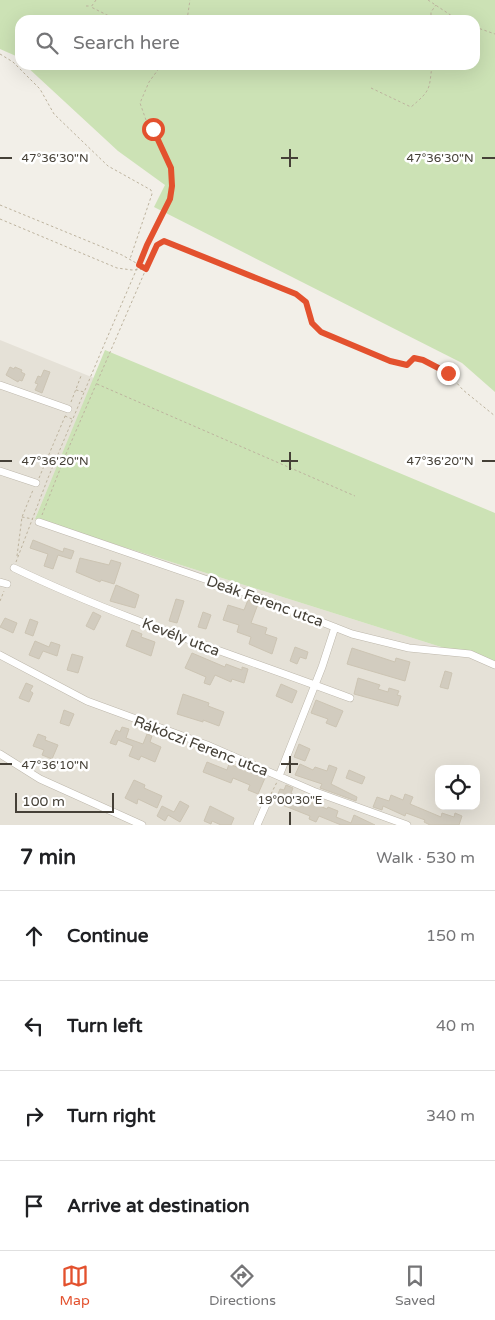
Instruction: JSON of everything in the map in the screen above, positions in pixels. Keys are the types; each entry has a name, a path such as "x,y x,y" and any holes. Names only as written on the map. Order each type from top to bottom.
{"street":[{"path":"0,385 66,412"},
{"path":"0,470 36,483"},
{"name":"Deák Ferenc utca","path":"36,520 263,599 352,634 409,648 470,654 495,665"},
{"name":"Kevély utca","path":"14,568 56,588 171,634 350,698"},
{"path":"280,776 335,627"},
{"name":"Rákóczi Ferenc utca","path":"0,655 87,701 207,745 314,791 407,825"},
{"path":"0,754 40,779 142,825"},
{"path":"257,825 268,800"}],"path":[{"path":"91,6 96,0"},
{"path":"188,15 190,0"},
{"path":"428,0 451,15"},
{"path":"431,15 436,5"},
{"path":"86,6 91,6 108,15"},
{"path":"480,29 495,34"},
{"path":"0,54 15,64"},
{"path":"21,70 40,89 54,114 108,166 151,190 152,194 130,259"},
{"path":"36,520 84,392 147,245 170,199 172,186 171,168 153,129 146,120 140,103 148,82 158,70"},
{"path":"371,88 412,107 425,96 429,89 431,70"},
{"path":"0,205 130,259 146,269"},
{"path":"0,219 117,268 146,269"},
{"path":"81,376 22,517 17,560 157,245 164,241 296,294 306,302 312,323 321,332 390,361 407,365 414,358 423,360 448,373 463,390 495,416"},
{"path":"97,383 355,496"},
{"path":"76,390 84,392"},
{"path":"66,412 73,419"},
{"path":"22,517 36,520"},
{"path":"0,601 3,583"},
{"path":"268,800 280,776"}],"shaded area":[{"path":"0,340 94,378 35,519 495,664 495,825 0,825"}],"green space":[{"path":"0,0 495,0 495,392 462,363 154,207 165,185 118,151 30,70 480,70 480,15 15,15 15,56 0,49"},
{"path":"105,350 495,513 495,664 35,519"}],"building":[{"path":"10,367 22,370 21,372 25,374 22,381 19,380 18,382 6,375"},
{"path":"44,370 50,372 42,393 35,390 38,384 35,383 38,376 41,377"},
{"path":"33,540 63,552 64,548 74,551 71,559 58,555 53,569 44,566 48,554 30,548"},
{"path":"80,558 109,565 111,560 121,563 114,584 101,580 100,582 76,572"},
{"path":"116,585 139,595 135,608 110,601"},
{"path":"176,599 184,601 177,623 169,621"},
{"path":"248,600 258,604 251,623 267,628 265,634 277,638 272,654 249,644 251,637 237,632 239,625 223,620 228,605 244,610"},
{"path":"93,612 101,616 94,630 86,626"},
{"path":"203,612 211,615 206,629 198,627"},
{"path":"5,618 17,623 13,633 0,627"},
{"path":"30,619 38,622 33,636 25,633"},
{"path":"132,630 142,634 141,637 155,642 151,656 126,646"},
{"path":"35,641 49,647 51,642 60,645 57,656 43,651 39,659 29,655"},
{"path":"295,647 308,652 306,659 300,657 297,664 290,661"},
{"path":"352,648 395,662 396,658 410,662 405,681 347,664"},
{"path":"192,653 225,667 226,664 242,670 242,667 248,669 244,683 232,679 231,682 215,675 210,685 204,683 206,677 185,668"},
{"path":"72,654 83,657 78,673 67,670"},
{"path":"445,671 452,673 448,689 440,687"},
{"path":"358,678 380,685 378,689 388,692 389,688 399,691 397,695 401,696 398,706 354,694"},
{"path":"26,683 33,686 30,691 33,693 29,702 19,698"},
{"path":"281,684 297,691 292,703 276,696"},
{"path":"183,694 209,703 208,706 224,712 219,726 177,714"},
{"path":"316,700 343,711 336,727 326,723 328,719 311,713"},
{"path":"64,710 74,714 69,726 60,723"},
{"path":"122,727 129,729 126,738 143,744 147,734 152,736 150,742 161,747 155,762 141,756 139,760 129,756 133,746 118,740 116,745 110,743 116,730 120,732"},
{"path":"38,734 46,737 45,740 58,745 52,759 42,755 44,750 33,746"},
{"path":"299,744 310,749 305,761 294,757"},
{"path":"207,762 227,770 229,764 265,778 258,794 248,790 250,785 233,778 231,783 203,772"},
{"path":"300,764 313,770 315,767 327,771 329,765 337,768 331,784 357,797 356,801 320,788 322,784 295,775"},
{"path":"349,770 365,777 362,784 346,778"},
{"path":"134,780 145,785 144,788 162,796 157,808 138,799 137,804 125,798"},
{"path":"286,785 293,788 291,793 311,800 310,802 327,809 328,807 338,811 336,817 351,823 354,815 375,825 341,825 319,816 316,822 309,819 310,816 275,802 280,789 284,790"},
{"path":"405,794 413,797 410,804 441,817 442,813 454,817 455,813 462,816 459,825 430,825 424,822 425,820 406,813 405,816 383,806 382,810 373,807 377,797 389,801 391,795 403,800"},
{"path":"180,801 189,806 180,822 168,815 165,821 157,816 162,806 174,812"},
{"path":"210,806 234,818 231,825 221,825 212,821 211,824 204,821"}],"route":[{"path":"153,129 171,168 172,186 170,199 139,265 146,269 157,245 164,241 296,294 306,302 312,323 321,332 390,361 407,365 414,358 423,360 448,373"}]}
